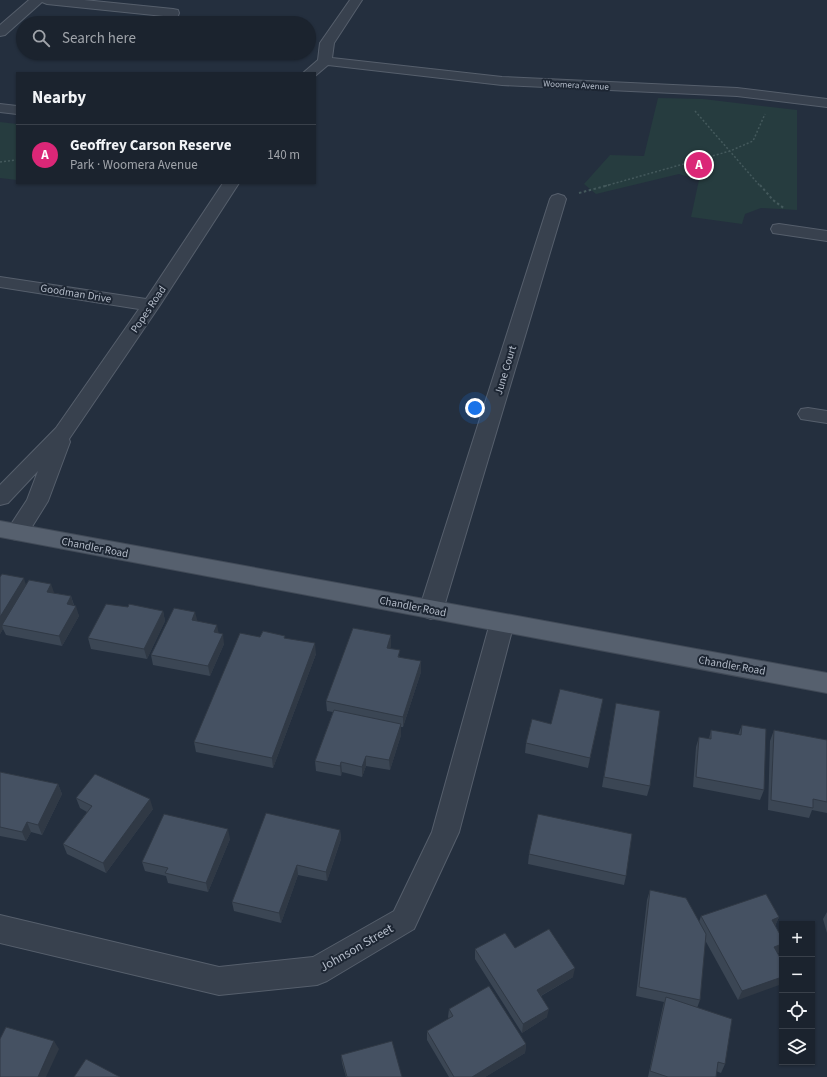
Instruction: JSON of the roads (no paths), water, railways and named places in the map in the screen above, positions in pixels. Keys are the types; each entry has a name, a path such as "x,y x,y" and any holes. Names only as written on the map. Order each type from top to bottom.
{"main road":[{"name":"Chandler Road","path":"8,530 827,683"}],"street":[{"path":"18,16 37,0"},
{"path":"47,0 173,13"},
{"path":"311,72 325,61 327,44 356,0"},
{"path":"0,32 16,18"},
{"name":"Woomera Avenue","path":"325,61 502,81 675,88 773,96 827,103"},
{"path":"0,108 16,110"},
{"name":"Popes Road","path":"0,498 63,433 151,305 231,184"},
{"name":"June Court","path":"431,610 558,199"},
{"path":"779,229 820,235"},
{"name":"Goodman Drive","path":"0,282 151,305"},
{"path":"808,414 827,417"},
{"name":"Popes Road","path":"8,530 37,501 63,433"},
{"name":"Johnson Street","path":"0,929 219,981 317,970 404,920 446,832 502,623"}],"place":[{"name":"Geoffrey Carson Reserve","path":"699,165"}]}
